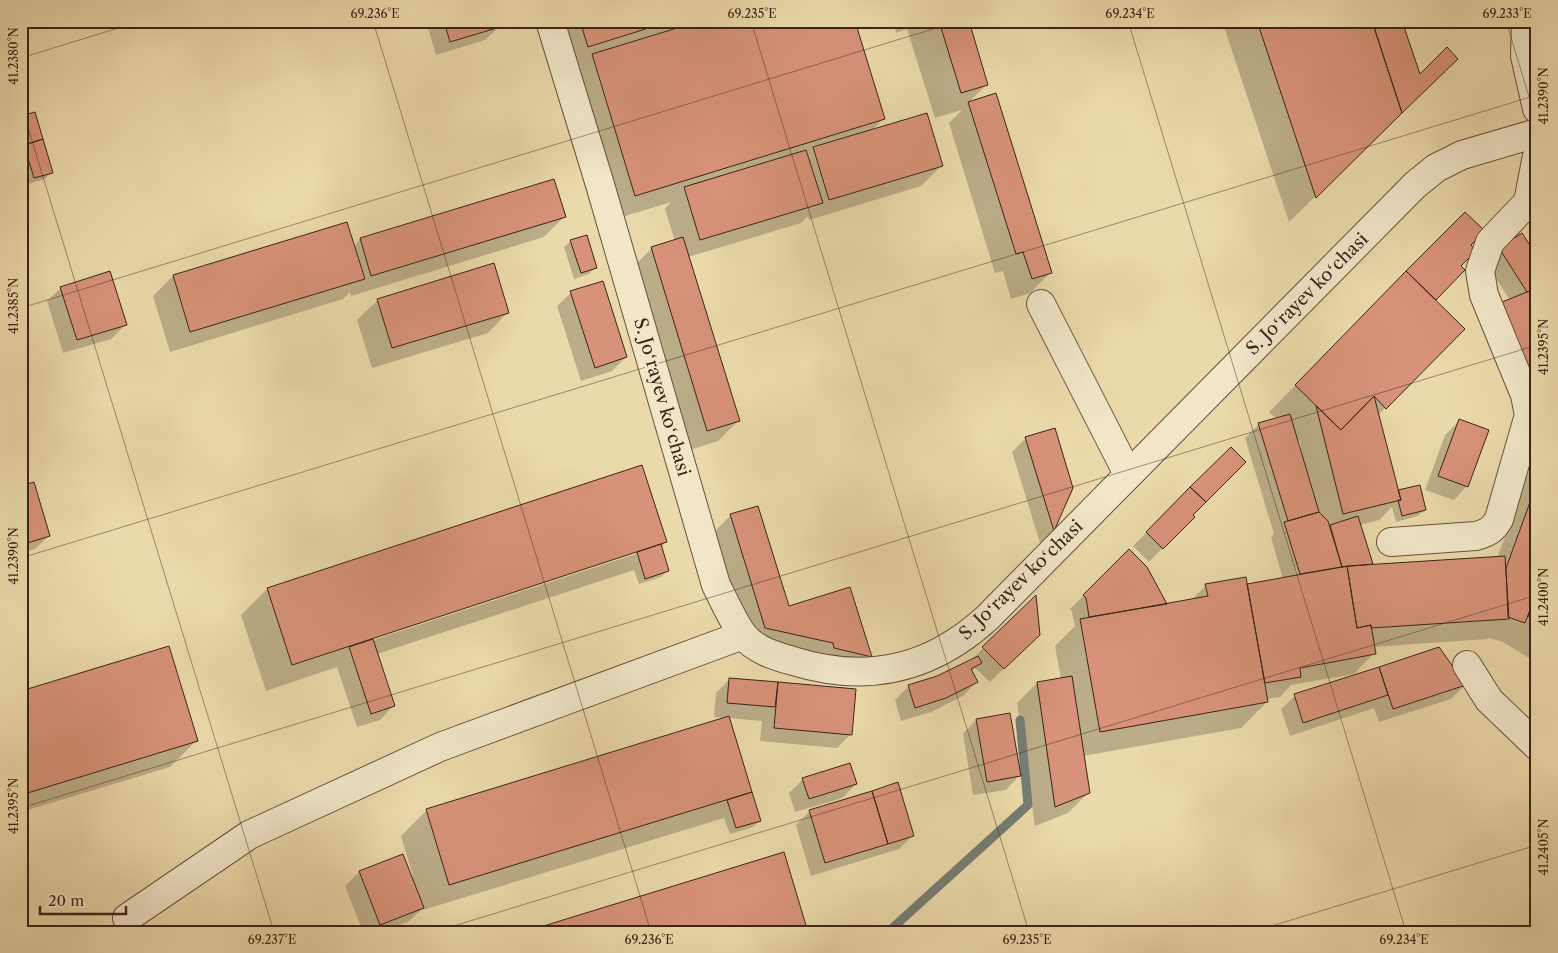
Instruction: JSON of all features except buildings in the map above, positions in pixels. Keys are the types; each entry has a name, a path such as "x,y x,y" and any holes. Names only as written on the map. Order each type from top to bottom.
{"street":[{"name":"S. Joʻrayev koʻchasi","path":"550,21 601,188 716,585 743,635 760,649 804,665 857,672 887,670 918,662 948,648 969,634 1416,185 1436,168 1462,155 1537,133"},
{"path":"1526,21 1526,56 1537,109"},
{"path":"1391,542 1476,536 1488,532 1499,519 1529,415 1525,395 1484,295 1480,271 1490,242 1532,209 1537,156"},
{"path":"1041,304 1128,474"},
{"path":"127,918 249,835 440,747 743,635"},
{"path":"1467,665 1489,700 1537,746"}],"waterway":[{"path":"888,932 1028,805 1020,720"}]}
